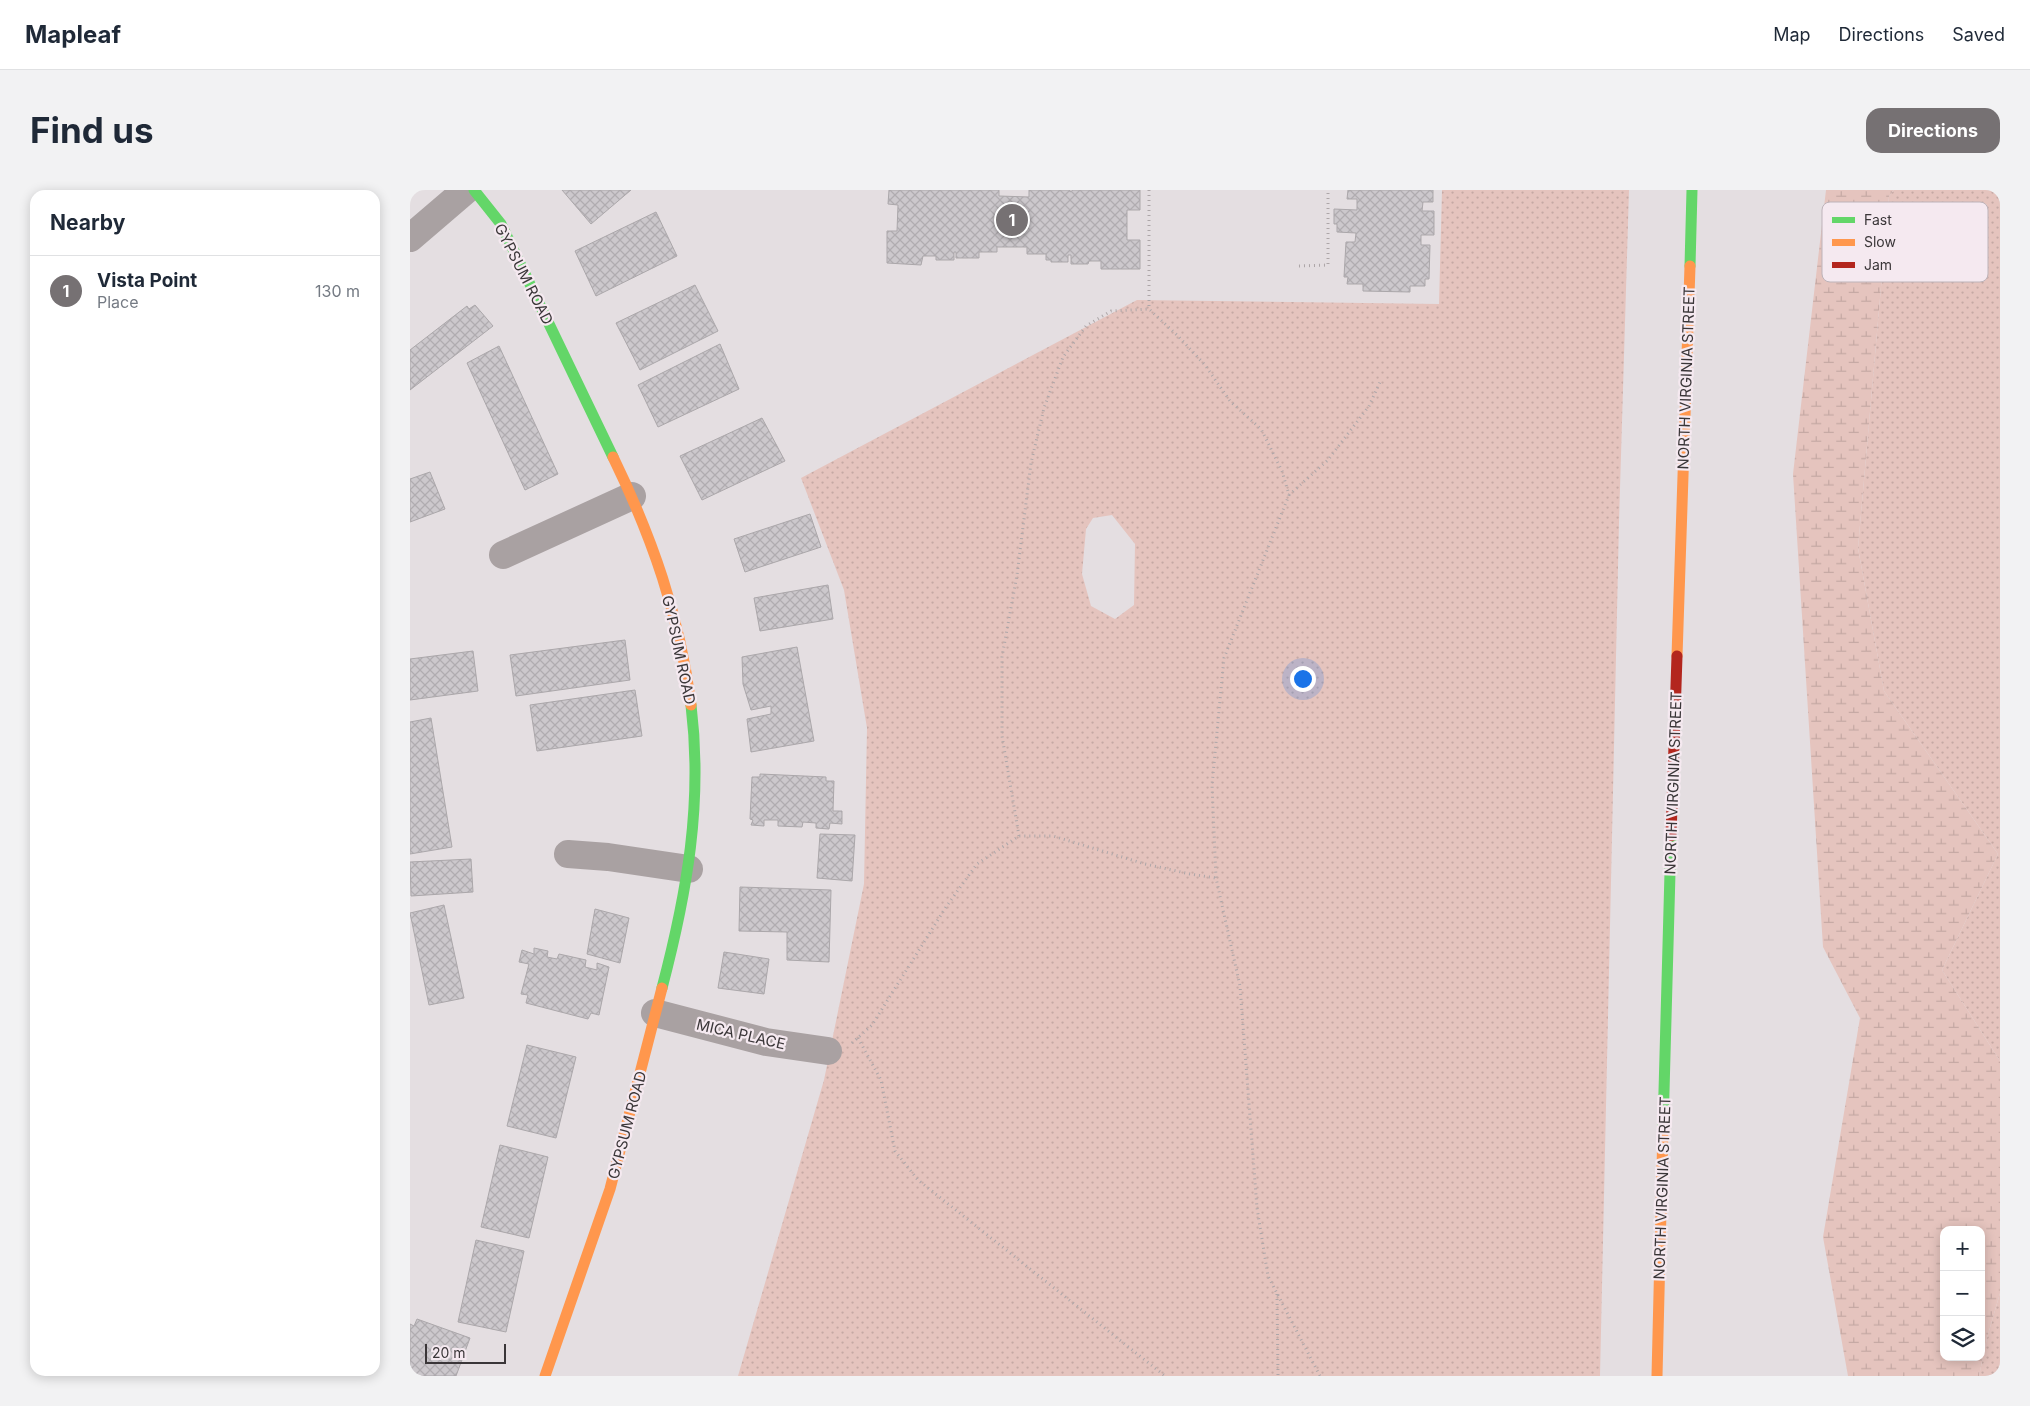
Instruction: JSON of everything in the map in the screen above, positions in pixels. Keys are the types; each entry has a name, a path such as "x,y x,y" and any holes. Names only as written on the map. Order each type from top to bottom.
{"street":[{"path":"410,238 466,190"},
{"name":"GYPSUM ROAD","path":"474,190 501,224 632,496 670,597 687,672 695,737 695,803 689,870 678,928 610,1190 545,1376"},
{"name":"NORTH VIRGINIA STREET","path":"1657,1376 1672,798 1692,190"},
{"path":"503,555 632,496"},
{"path":"568,854 608,857 689,870"},
{"name":"MICA PLACE","path":"655,1013 709,1029 766,1042 828,1051"}],"path":[{"path":"1149,190 1149,309"},
{"path":"1300,266 1328,265 1328,190"},
{"path":"1019,836 1002,736 1002,657 1017,575 1031,463 1044,408 1063,357 1086,326 1111,311 1149,309 1205,365 1230,401 1260,429 1282,471 1289,495"},
{"path":"1320,1376 1268,1276 1257,1208 1240,986 1216,878 1212,785 1224,658 1289,495 1328,460 1369,406 1381,380"},
{"path":"828,1051 845,1048 872,1025 946,907 977,864 1019,836 1053,836 1145,864 1216,878"},
{"path":"858,1038 881,1080 894,1151 918,1180 1165,1376"},
{"path":"1277,1292 1278,1376"}],"green space":[{"path":"1442,190 1629,190 1619,522 1600,1376 738,1376 824,1080 864,884 867,728 844,590 801,478 1137,300 1439,304","holes":["1112,515 1135,544 1134,605 1115,619 1091,606 1082,574 1086,529 1093,518"]},
{"path":"1826,190 1894,190 1889,196 1888,202 1825,202"},
{"path":"1894,190 2000,190 2000,1061 1942,970 1998,854 1884,691 1858,548 1881,282 1988,282 1988,202 1888,202 1889,196"},
{"path":"1822,224 1822,282 1881,282 1858,548 1884,691 1998,854 1942,970 2000,1061 2000,1293 1985,1348 1985,1226 1940,1226 1940,1361 1982,1361 1979,1376 1848,1376 1823,1237 1860,1018 1823,947 1793,474"},
{"path":"2000,1293 2000,1376 1979,1376 1982,1361 1985,1361 1987,1338"}],"building":[{"path":"562,190 631,190 591,224"},
{"path":"889,190 999,190 999,196 1029,197 1029,190 1070,190 1070,192 1073,190 1140,190 1140,210 1127,210 1127,240 1140,240 1140,269 1101,269 1101,261 1089,261 1088,264 1071,264 1071,255 1068,255 1068,262 1051,262 1051,260 1046,260 1046,254 1027,254 1027,247 997,247 997,252 979,252 979,258 956,258 956,252 954,252 954,260 936,260 936,256 923,256 921,265 887,263 887,231 897,231 898,205 888,204"},
{"path":"1348,190 1433,190 1433,202 1423,202 1422,211 1434,211 1434,235 1421,235 1421,245 1430,245 1429,279 1425,279 1425,286 1410,286 1410,292 1363,291 1363,284 1347,284 1348,277 1344,277 1346,242 1355,242 1356,233 1337,232 1337,224 1334,224 1334,209 1357,210 1357,199 1347,199"},
{"path":"656,212 677,256 596,296 575,251"},
{"path":"695,285 718,331 640,370 616,323"},
{"path":"475,305 493,326 410,390 410,350 467,306 469,309"},
{"path":"720,344 739,389 658,427 638,385"},
{"path":"499,346 558,474 525,490 467,363"},
{"path":"762,418 785,461 702,500 680,456"},
{"path":"430,472 445,509 410,522 410,479"},
{"path":"810,514 821,547 745,572 734,539"},
{"path":"828,585 833,619 760,631 754,598"},
{"path":"625,640 630,680 516,696 510,655"},
{"path":"797,647 814,741 751,752 747,719 771,714 771,706 751,710 743,684 742,657"},
{"path":"473,651 478,691 410,700 410,659"},
{"path":"635,690 642,736 537,751 530,705"},
{"path":"431,718 452,847 410,854 410,722"},
{"path":"760,774 826,777 826,781 834,781 833,811 842,811 842,824 830,823 829,829 816,828 816,823 803,822 802,827 778,826 778,820 764,820 764,826 751,825 753,820 750,819 752,777 760,777"},
{"path":"820,834 855,835 852,881 817,878"},
{"path":"471,859 473,892 411,896 410,862"},
{"path":"740,887 831,890 829,962 787,960 787,932 739,931"},
{"path":"444,905 464,998 429,1005 410,913"},
{"path":"595,909 629,918 620,963 587,954"},
{"path":"534,948 548,951 547,957 557,959 559,954 586,960 585,967 597,970 597,963 609,967 599,1015 591,1013 588,1019 526,1003 528,995 521,994 529,964 519,962 522,950 534,954"},
{"path":"724,952 769,959 764,994 718,988"},
{"path":"527,1045 576,1057 556,1138 507,1126"},
{"path":"500,1145 548,1157 529,1238 481,1227"},
{"path":"476,1240 524,1251 506,1332 458,1322"},
{"path":"417,1319 470,1338 456,1376 410,1376 410,1324 414,1326"}],"traffic: fast":[{"path":"474,190 501,224 613,457"},
{"path":"1690,266 1692,190"},
{"path":"662,988 679,917 694,813 695,777 691,705"},
{"path":"1663,1128 1671,836"}],"traffic: slow":[{"path":"1677,656 1690,266"},
{"path":"613,457 652,547 672,609 680,640 691,705"},
{"path":"545,1376 610,1189 662,988"},
{"path":"1657,1376 1663,1128"}],"traffic: jam":[{"path":"1671,836 1677,656"}],"place":[{"name":"Vista Point","path":"1012,220"}]}
